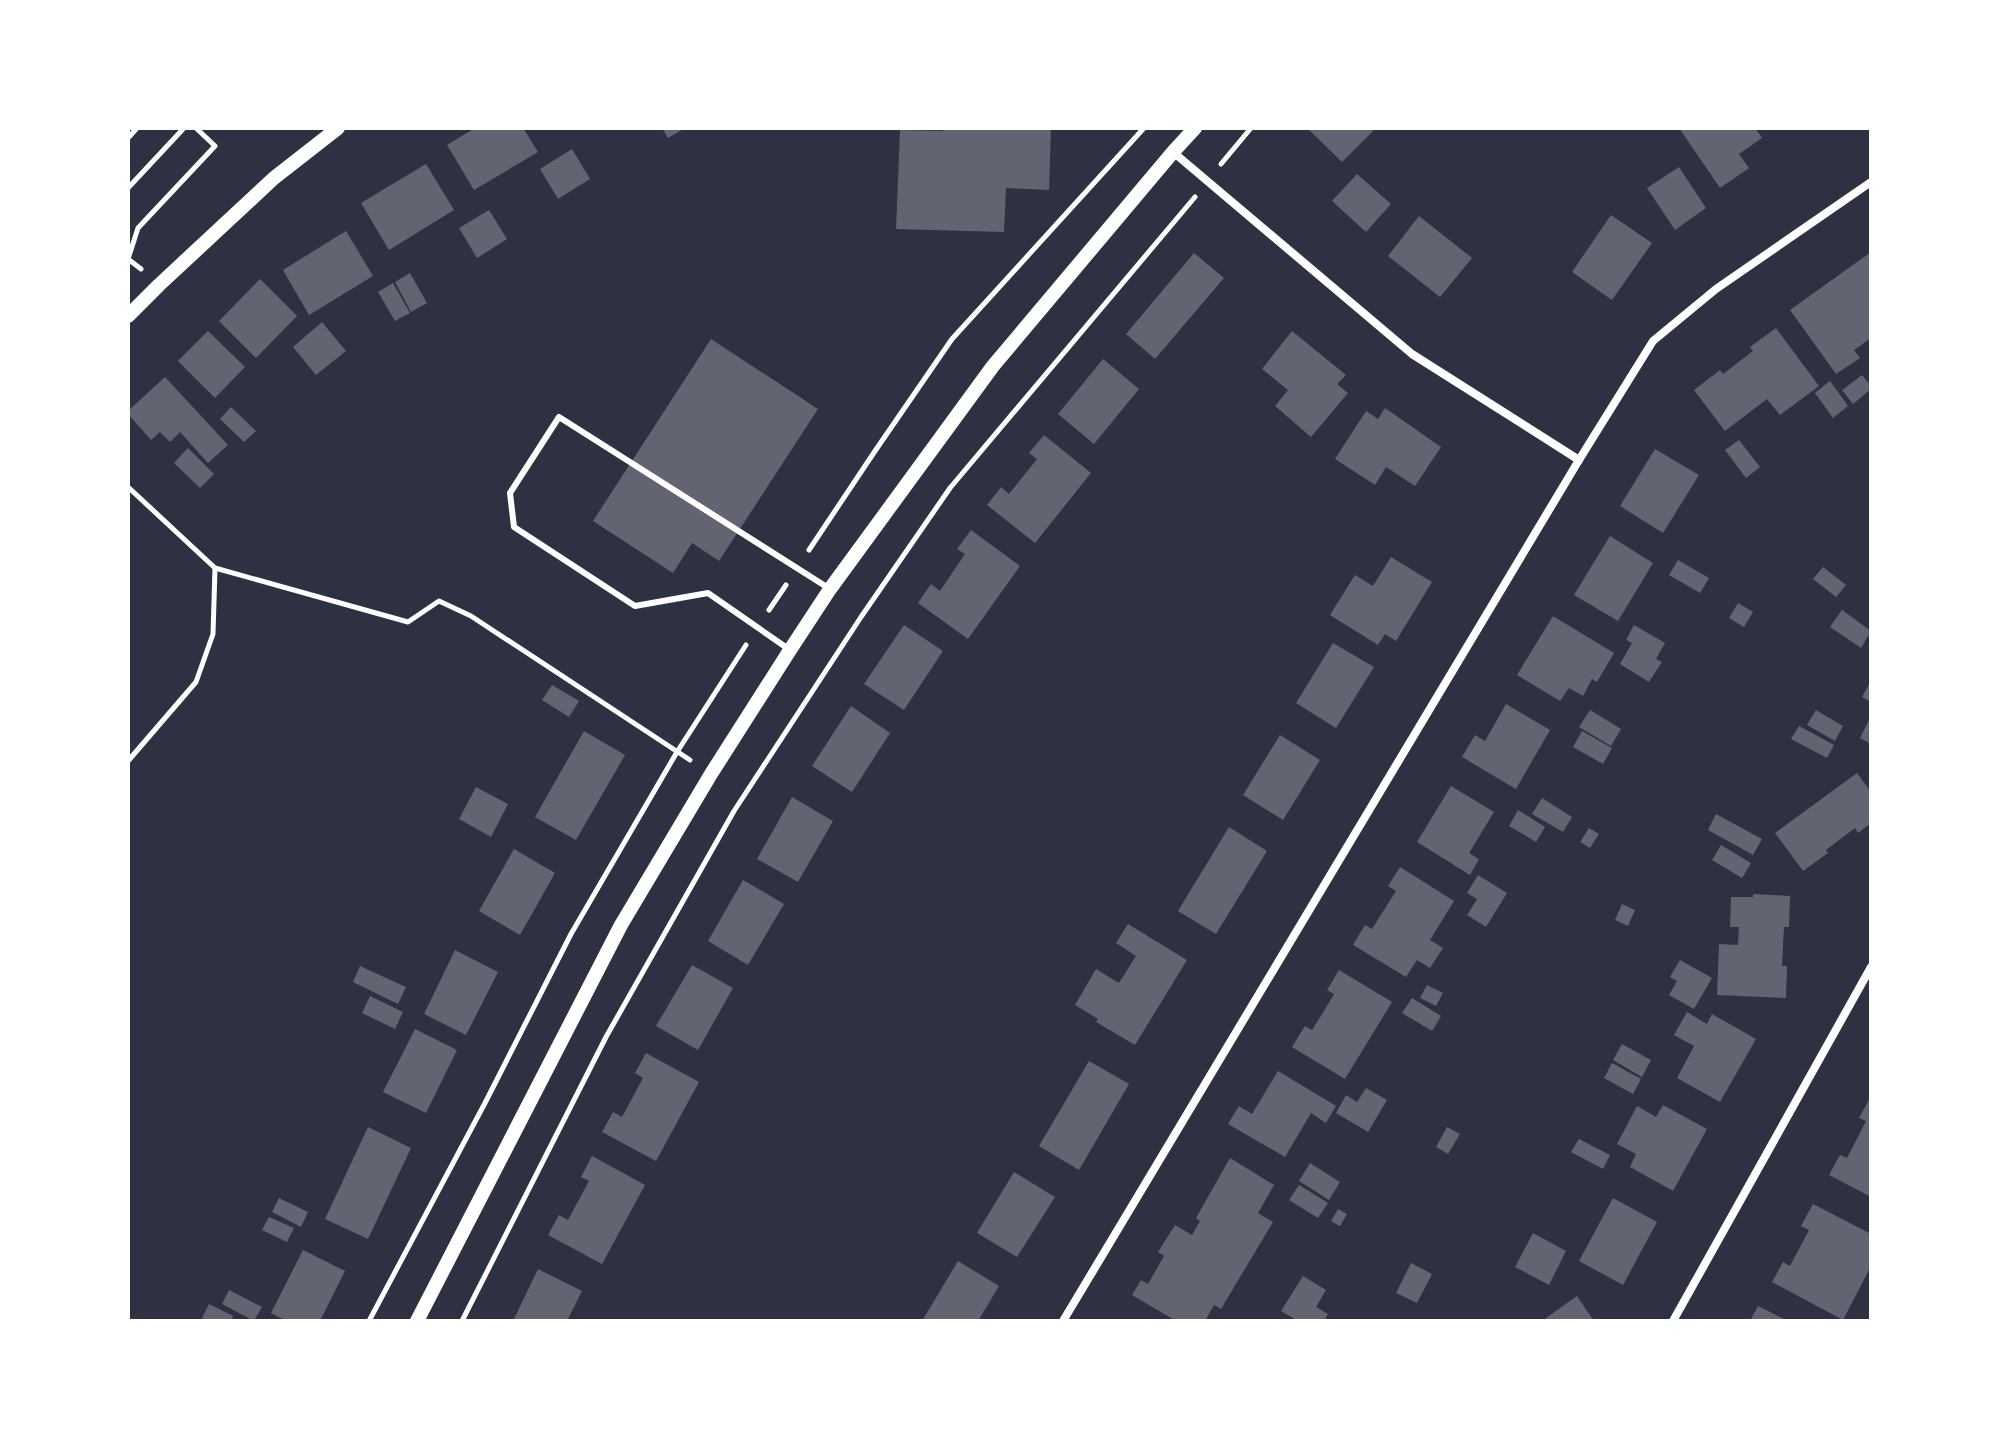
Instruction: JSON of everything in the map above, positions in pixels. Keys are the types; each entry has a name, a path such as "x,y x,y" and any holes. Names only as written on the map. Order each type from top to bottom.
{"street":[{"path":"128,316 274,178 338,128"},
{"path":"417,1321 621,925 790,650 830,589 993,366 1195,128"},
{"path":"1173,152 1412,354 1579,460"},
{"path":"1063,1321 1653,341 1716,289 1871,182"},
{"path":"1673,1321 1871,967"}],"lane":[{"path":"790,650 708,593 635,606 514,527 510,493 559,417 830,589"}],"path":[{"path":"128,138 137,128"},
{"path":"128,188 184,128"},
{"path":"159,285 128,258 138,228 215,146 196,128"},
{"path":"462,1321 606,1037 734,811 861,617 950,488 1251,128"},
{"path":"128,487 215,568 408,622 439,601 471,616 711,774"},
{"path":"128,761 196,682 213,634 215,568"}],"building":[{"path":"475,128 523,128 538,152 474,190 447,145"},
{"path":"662,128 685,128 668,138"},
{"path":"943,128 1051,128 1049,190 1006,188 1004,232 896,229 900,130 943,131"},
{"path":"1307,128 1376,128 1342,162"},
{"path":"1679,128 1755,128 1762,138 1739,154 1749,168 1720,188"},
{"path":"572,149 590,179 558,199 540,169"},
{"path":"426,164 454,210 389,250 361,203"},
{"path":"1679,167 1706,208 1675,230 1647,188"},
{"path":"1357,174 1391,204 1366,232 1332,201"},
{"path":"489,210 507,239 477,258 459,228"},
{"path":"1611,215 1652,243 1612,300 1572,272"},
{"path":"1419,216 1472,258 1440,297 1388,256"},
{"path":"346,231 373,276 309,315 283,270"},
{"path":"1871,252 1871,338 1854,350 1860,358 1836,374 1790,310"},
{"path":"1194,253 1224,278 1155,359 1126,334"},
{"path":"410,273 427,303 411,312 395,282"},
{"path":"260,279 297,316 256,358 219,321"},
{"path":"393,283 410,313 395,321 378,292"},
{"path":"322,322 346,351 316,375 293,347"},
{"path":"1776,328 1819,386 1780,415 1767,399 1725,431 1694,390 1720,370 1723,374 1753,351 1750,347"},
{"path":"208,331 245,367 215,398 178,361"},
{"path":"1292,331 1346,375 1337,384 1348,393 1311,437 1275,406 1288,390 1262,369"},
{"path":"711,339 818,409 719,561 692,543 673,573 593,521"},
{"path":"1103,359 1139,389 1094,444 1058,414"},
{"path":"1862,375 1871,389 1853,404 1842,390"},
{"path":"165,377 228,445 208,463 180,432 170,442 160,432 151,440 128,414"},
{"path":"1830,381 1848,406 1833,418 1815,393"},
{"path":"231,407 256,431 244,442 220,419"},
{"path":"1385,408 1441,447 1415,486 1386,467 1375,485 1335,459 1366,411 1378,419"},
{"path":"1044,435 1091,473 1035,543 987,505 1001,487 1009,494 1037,459 1029,453"},
{"path":"1739,440 1760,467 1746,478 1725,450"},
{"path":"188,448 214,474 200,488 174,463"},
{"path":"1655,449 1699,475 1663,533 1620,506"},
{"path":"971,530 1020,566 968,639 918,603 931,584 940,591 965,554 957,549"},
{"path":"1610,536 1653,563 1618,621 1574,595"},
{"path":"1391,557 1432,582 1396,641 1385,634 1378,645 1330,615 1355,575 1373,586"},
{"path":"1678,560 1709,578 1700,593 1669,575"},
{"path":"1823,567 1846,585 1836,597 1813,579"},
{"path":"1738,603 1753,612 1744,627 1729,618"},
{"path":"1842,610 1871,631 1861,648 1830,627"},
{"path":"1553,616 1614,653 1597,682 1592,679 1583,696 1569,688 1560,701 1517,675"},
{"path":"904,625 943,651 904,710 864,684"},
{"path":"1634,625 1665,643 1656,659 1662,662 1649,682 1620,664 1632,643 1626,640"},
{"path":"1333,643 1374,667 1336,728 1296,703"},
{"path":"1871,681 1871,702 1862,697"},
{"path":"552,685 579,701 569,717 542,700"},
{"path":"1506,704 1550,730 1516,789 1462,757 1475,735 1485,741"},
{"path":"851,706 890,733 852,792 812,766"},
{"path":"1590,710 1621,729 1611,746 1579,727"},
{"path":"1816,710 1843,726 1835,741 1807,725"},
{"path":"1871,716 1871,744 1860,738"},
{"path":"1799,726 1834,745 1827,758 1791,739"},
{"path":"584,731 625,755 576,840 535,817"},
{"path":"1582,731 1612,748 1603,764 1573,747"},
{"path":"1280,735 1320,760 1283,820 1243,795"},
{"path":"1857,773 1871,792 1871,823 1858,833 1855,828 1803,871 1775,833"},
{"path":"1451,786 1494,812 1469,853 1479,859 1470,875 1417,842"},
{"path":"476,787 508,804 491,837 459,819"},
{"path":"792,797 833,821 798,882 757,859"},
{"path":"1542,798 1572,817 1563,832 1532,814"},
{"path":"1518,810 1545,827 1536,842 1509,826"},
{"path":"1716,814 1762,839 1753,855 1708,830"},
{"path":"1229,827 1267,851 1216,934 1178,911"},
{"path":"1589,828 1599,834 1590,848 1580,842"},
{"path":"1721,845 1751,863 1742,878 1712,860"},
{"path":"514,849 555,873 520,935 479,911"},
{"path":"1400,867 1454,901 1430,940 1443,948 1430,968 1417,960 1406,977 1353,945 1365,925 1372,929 1396,891 1388,886"},
{"path":"1478,875 1507,893 1486,927 1467,915 1477,899 1467,893"},
{"path":"743,880 784,904 748,965 708,941"},
{"path":"1753,894 1790,896 1789,927 1784,927 1782,966 1787,966 1786,998 1717,995 1719,944 1738,945 1739,927 1730,927 1731,897 1753,897"},
{"path":"1622,904 1635,910 1628,926 1615,920"},
{"path":"1128,924 1187,960 1135,1045 1096,1022 1098,1019 1075,1005 1096,969 1119,983 1136,956 1116,943"},
{"path":"455,950 498,972 466,1035 424,1014"},
{"path":"1680,960 1712,978 1694,1009 1669,995 1677,981 1670,977"},
{"path":"692,965 733,988 698,1050 656,1026"},
{"path":"360,966 406,987 398,1004 353,982"},
{"path":"1339,970 1392,1002 1345,1079 1292,1047 1305,1026 1312,1030 1324,1011 1334,994 1327,990"},
{"path":"1427,985 1443,993 1436,1006 1420,998"},
{"path":"370,996 403,1012 395,1029 362,1013"},
{"path":"1412,998 1441,1016 1432,1031 1402,1013"},
{"path":"1687,1012 1707,1024 1712,1014 1756,1039 1720,1102 1677,1078 1694,1046 1674,1035"},
{"path":"415,1029 457,1050 426,1113 383,1092"},
{"path":"1622,1044 1651,1060 1642,1077 1613,1060"},
{"path":"646,1053 699,1082 656,1161 602,1132 613,1112 622,1117 643,1078 635,1073"},
{"path":"1089,1061 1129,1084 1079,1170 1039,1146"},
{"path":"1612,1063 1641,1079 1633,1094 1604,1078"},
{"path":"1278,1071 1336,1106 1326,1123 1311,1113 1285,1157 1228,1124 1239,1106 1252,1114"},
{"path":"1366,1088 1387,1100 1368,1132 1336,1113 1346,1095 1357,1102"},
{"path":"1871,1096 1871,1197 1829,1175 1840,1155 1847,1158 1866,1121 1859,1118"},
{"path":"1663,1105 1707,1129 1673,1191 1630,1167 1636,1154 1617,1144 1637,1106 1656,1117"},
{"path":"368,1127 411,1148 368,1239 325,1219"},
{"path":"1447,1127 1460,1134 1448,1154 1436,1147"},
{"path":"1579,1139 1610,1155 1603,1169 1571,1152"},
{"path":"592,1156 645,1185 602,1264 548,1235 559,1215 568,1220 589,1181 581,1177"},
{"path":"1230,1158 1274,1185 1258,1213 1273,1222 1221,1309 1214,1305 1205,1321 1176,1321 1132,1295 1141,1280 1148,1284 1164,1256 1158,1252 1175,1225 1192,1235 1200,1221 1196,1218"},
{"path":"1310,1163 1340,1182 1329,1200 1299,1181"},
{"path":"1014,1172 1055,1197 1017,1257 977,1233"},
{"path":"1299,1185 1328,1203 1318,1218 1289,1200"},
{"path":"279,1198 308,1212 301,1227 272,1212"},
{"path":"1613,1198 1657,1222 1623,1285 1579,1261"},
{"path":"1813,1204 1871,1234 1871,1266 1843,1320 1772,1282 1783,1262 1790,1266 1809,1230 1801,1226"},
{"path":"1338,1209 1347,1214 1340,1226 1331,1221"},
{"path":"269,1217 294,1228 287,1242 262,1230"},
{"path":"1533,1233 1566,1251 1549,1285 1515,1267"},
{"path":"303,1250 345,1271 320,1321 287,1321 271,1313"},
{"path":"958,1261 999,1286 978,1321 922,1321"},
{"path":"1411,1263 1432,1274 1417,1303 1396,1293"},
{"path":"538,1269 582,1291 567,1321 513,1321"},
{"path":"1303,1276 1326,1290 1316,1307 1328,1314 1324,1321 1298,1321 1281,1311"},
{"path":"229,1290 262,1307 254,1321 222,1304"},
{"path":"1577,1296 1594,1321 1548,1321 1546,1318"},
{"path":"209,1304 233,1316 231,1321 202,1318"},
{"path":"1758,1306 1788,1321 1750,1321"}]}
